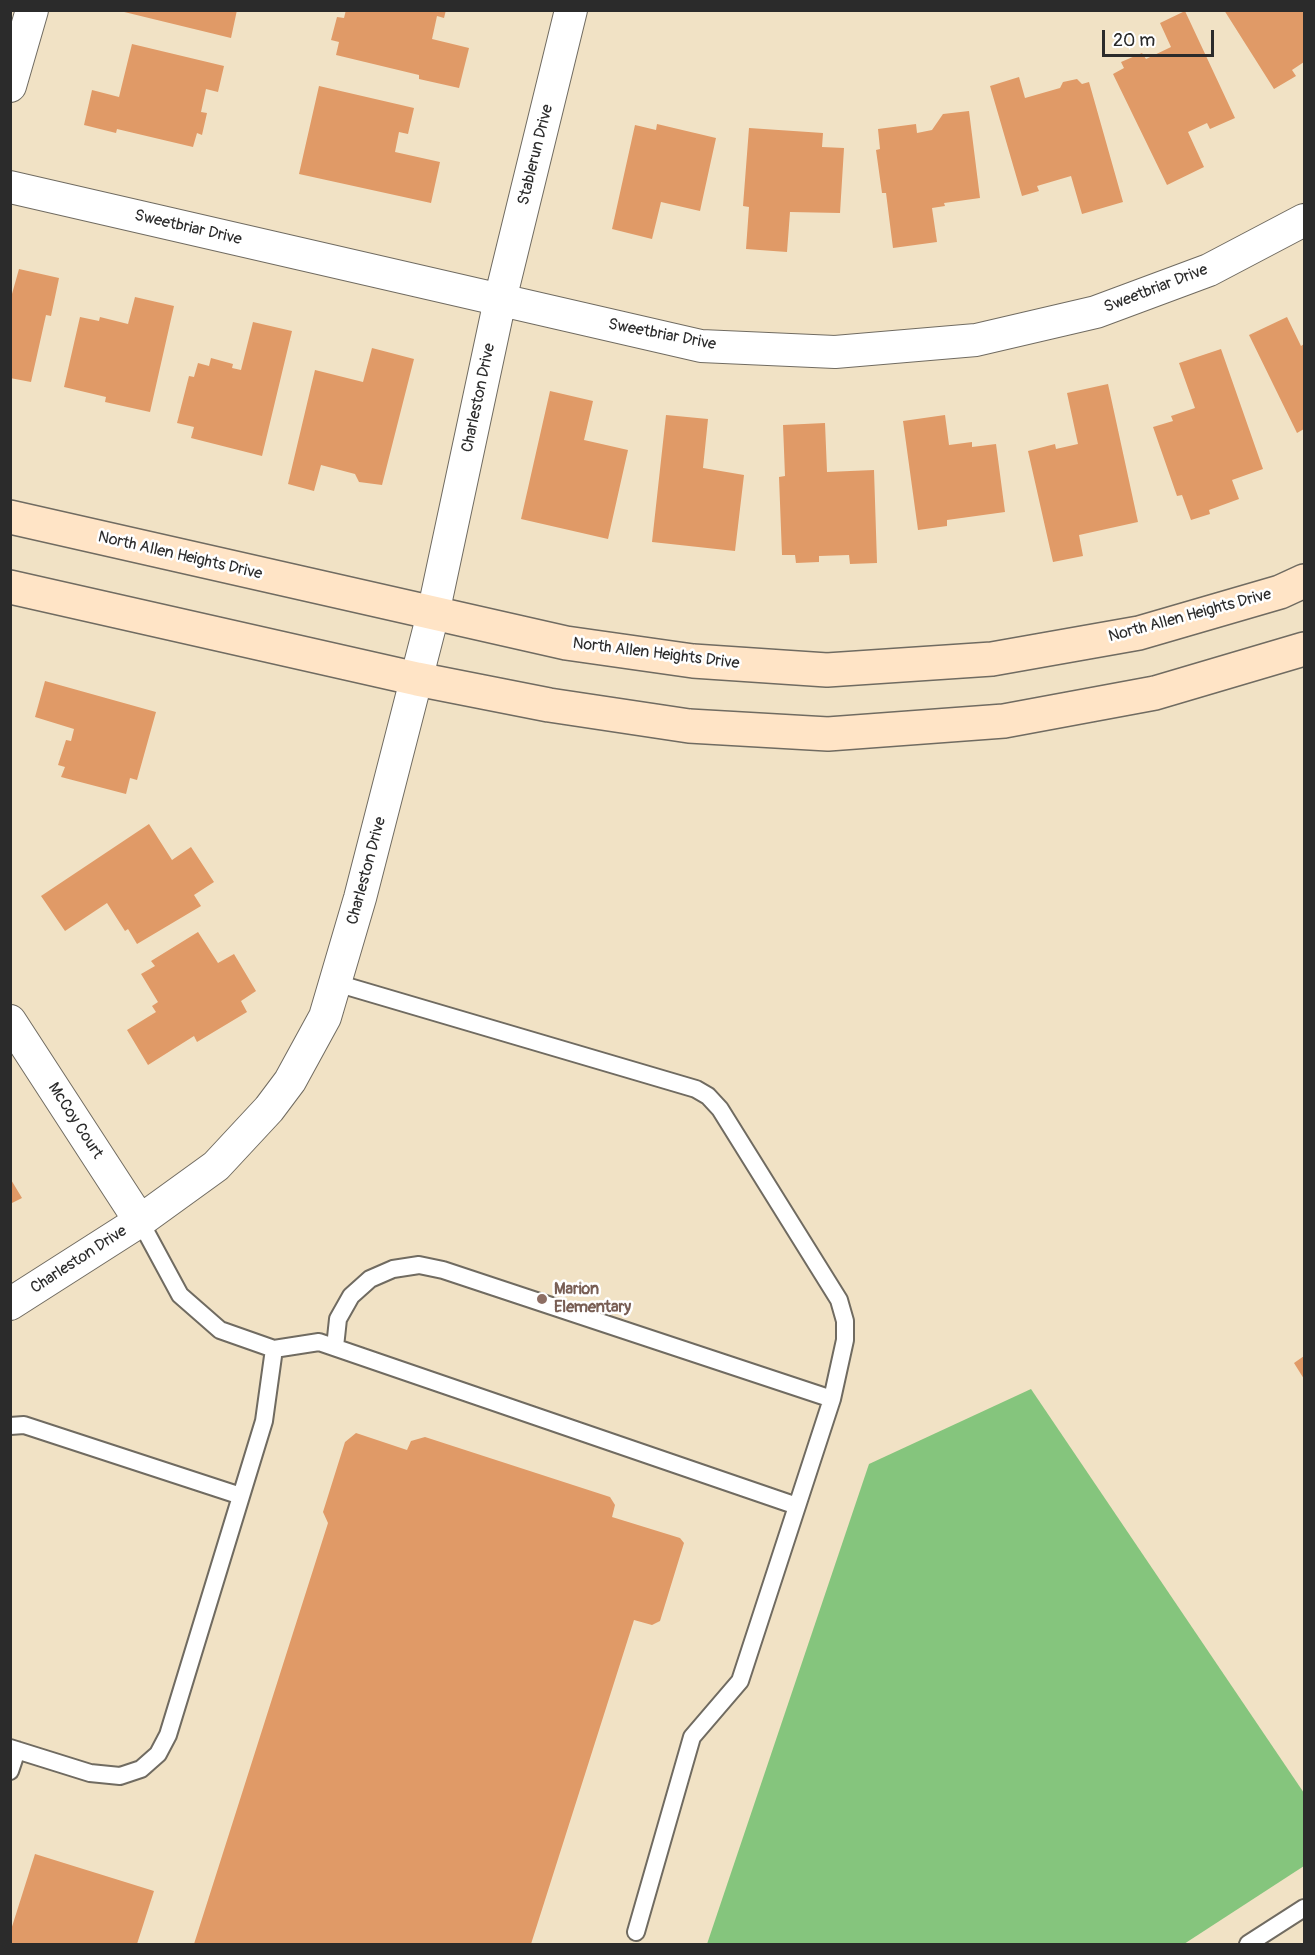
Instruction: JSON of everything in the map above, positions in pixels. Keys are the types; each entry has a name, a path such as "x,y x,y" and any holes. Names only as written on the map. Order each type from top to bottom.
{"main road":[{"name":"North Allen Heights Drive","path":"10,517 578,645 693,661 827,670 992,659 1139,633 1280,592 1305,581"},
{"path":"10,587 417,679 549,705 688,726 828,734 1004,721 1155,693 1305,649"}],"street":[{"path":"10,86 32,10"},
{"name":"Stablerun Drive","path":"500,300 572,10"},
{"name":"Sweetbriar Drive","path":"10,188 701,345 835,352 976,340 1096,312 1209,270 1305,220"},
{"name":"Charleston Drive","path":"10,1304 140,1221 216,1166 269,1109 311,1047 336,983 417,679 500,300"},
{"name":"McCoy Court","path":"10,1021 140,1221"}],"lane":[{"path":"336,983 696,1089 708,1096 720,1109 839,1300 845,1321 845,1340 832,1399 740,1682 692,1737 636,1932"},
{"path":"140,1221 180,1295 220,1330 274,1349 318,1341 797,1506"},
{"path":"334,1347 338,1318 351,1296 370,1279 393,1269 419,1265 443,1270 832,1399"},
{"path":"10,1771 14,1749 90,1773 120,1776 141,1769 158,1754 168,1736 264,1421 274,1349"},
{"path":"10,1426 24,1425 241,1497"},
{"path":"1248,1944 1305,1908"}],"green space":[{"path":"1031,1389 1304,1793 1304,1866 1184,1944 707,1944 869,1464"}],"building":[{"path":"116,10 237,10 231,38"},
{"path":"346,10 446,10 444,18 437,16 432,39 469,48 459,88 419,79 419,75 336,55 339,42 331,40 337,17 344,18"},
{"path":"1224,10 1304,10 1304,62 1292,70 1296,76 1274,89"},
{"path":"1185,11 1235,118 1210,129 1207,123 1188,132 1204,167 1167,185 1113,74 1124,68 1121,62 1142,53 1146,59 1171,47 1160,23"},
{"path":"132,44 224,66 218,92 206,89 201,112 207,113 202,135 197,133 193,147 117,129 116,133 84,125 92,90 119,97"},
{"path":"1019,77 1025,98 1060,88 1063,82 1077,79 1082,84 1089,82 1123,202 1082,214 1071,176 1037,186 1039,191 1022,196 990,86"},
{"path":"319,86 414,108 408,134 399,132 395,152 440,162 431,203 299,174"},
{"path":"969,111 980,198 944,203 945,206 932,208 937,242 893,248 886,193 882,193 876,150 880,149 878,129 916,124 917,133 932,130 943,114"},
{"path":"657,124 716,138 700,211 661,202 652,239 612,229 635,125 656,130"},
{"path":"749,128 823,133 822,147 844,148 840,213 790,212 787,252 746,249 749,207 743,206"},
{"path":"19,269 59,278 51,316 46,315 31,382 10,378 10,301"},
{"path":"135,297 174,306 150,412 105,402 106,397 64,387 80,317 99,321 100,317 128,324"},
{"path":"1287,317 1301,346 1304,344 1304,429 1297,433 1249,335"},
{"path":"253,322 292,331 262,456 191,438 194,427 177,423 189,376 194,377 198,363 209,366 211,358 233,364 232,368 241,370"},
{"path":"372,348 414,359 382,485 359,482 355,474 321,465 314,491 288,484 315,370 363,382"},
{"path":"1221,349 1263,469 1232,480 1239,499 1209,510 1210,514 1191,520 1182,495 1177,496 1153,427 1173,421 1171,416 1195,408 1179,363"},
{"path":"1108,384 1138,522 1079,535 1083,556 1053,562 1028,451 1055,444 1056,449 1078,444 1067,393"},
{"path":"550,391 593,401 584,440 628,450 608,539 521,519"},
{"path":"666,415 708,419 703,468 744,475 735,551 652,542"},
{"path":"945,415 949,445 972,442 972,447 996,444 1005,512 947,520 947,526 918,530 903,421"},
{"path":"825,423 827,472 874,470 877,563 850,564 849,555 819,556 819,562 796,563 795,555 782,555 779,477 785,476 783,425"},
{"path":"45,681 156,712 137,780 130,778 126,794 61,777 65,767 58,765 66,740 71,741 74,729 35,717"},
{"path":"149,824 172,860 191,847 214,882 194,895 201,906 137,944 128,929 125,931 107,903 65,931 41,896"},
{"path":"198,932 218,963 234,954 256,991 241,1001 247,1012 197,1042 194,1036 148,1065 127,1030 156,1012 152,1006 158,1002 141,974 155,966 151,961"},
{"path":"10,1178 22,1198 10,1204"},
{"path":"1304,1356 1304,1379 1294,1363"},
{"path":"356,1433 407,1450 411,1441 425,1437 610,1497 615,1505 612,1517 680,1538 684,1543 660,1621 652,1625 634,1620 531,1944 194,1944 328,1523 323,1512 345,1442"},
{"path":"35,1854 154,1891 137,1944 10,1944 10,1933"}],"place":[{"name":"Marion Elementary","path":"542,1299"}]}
